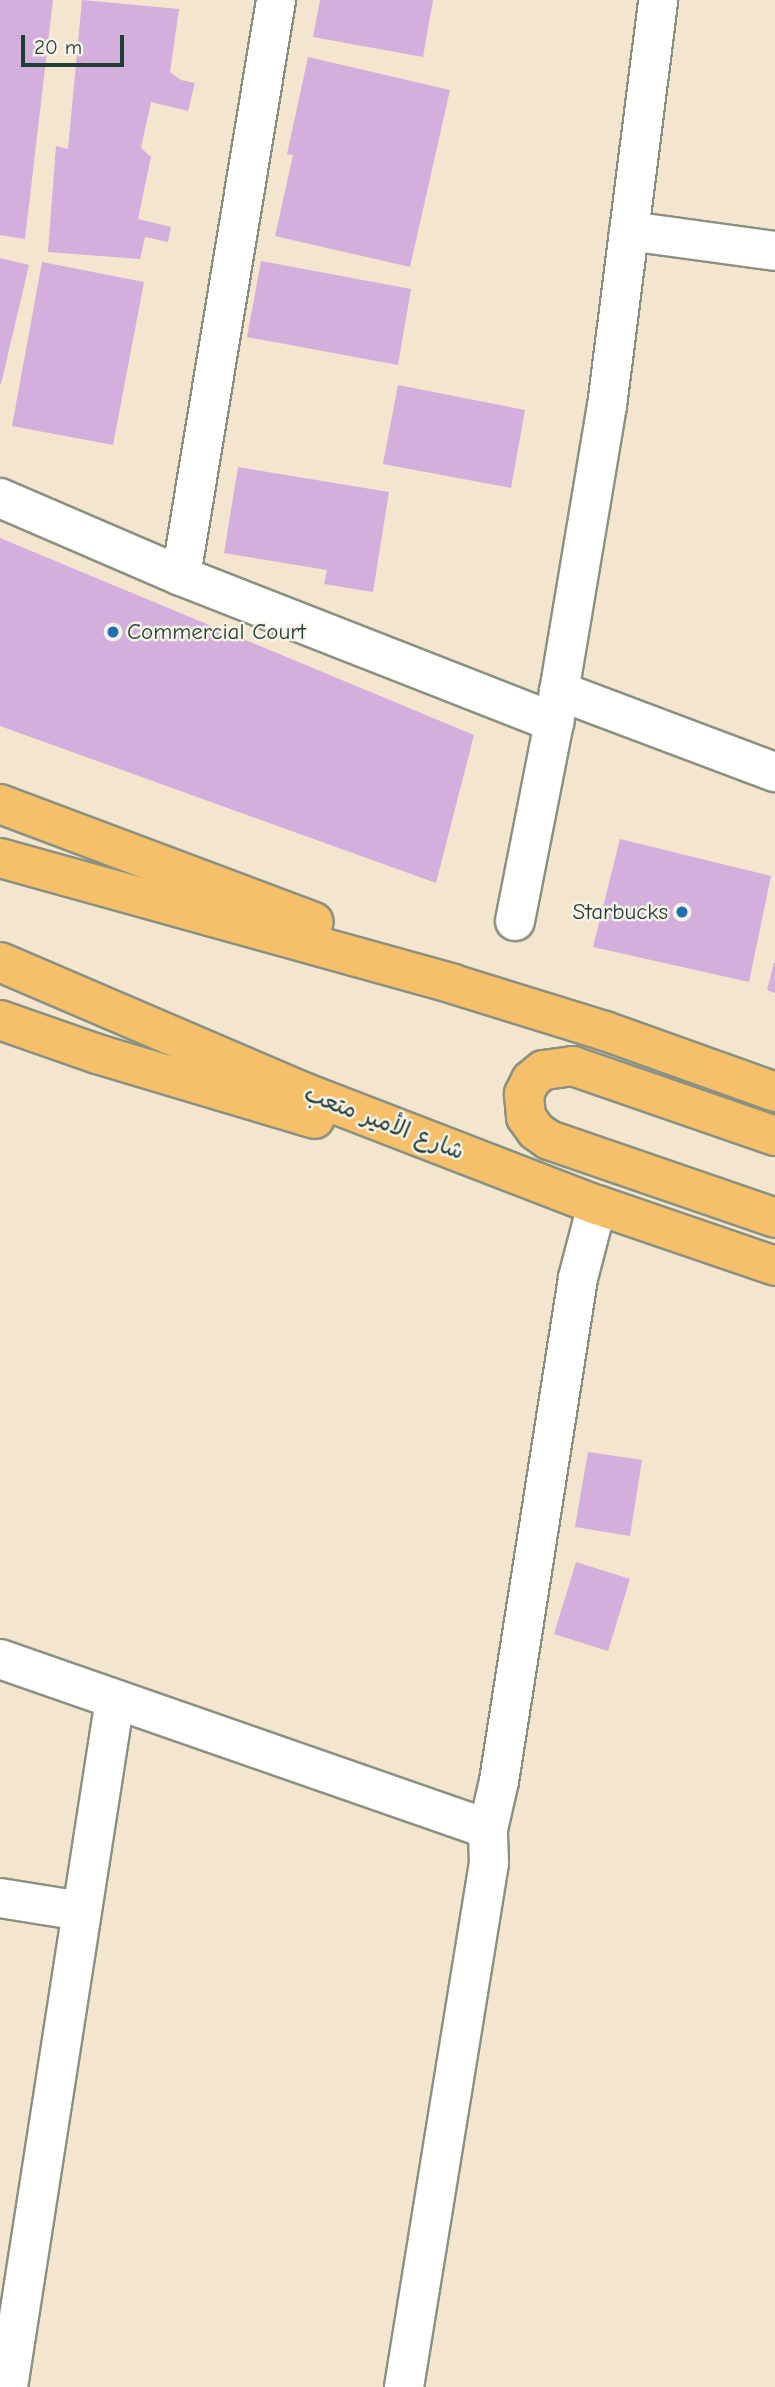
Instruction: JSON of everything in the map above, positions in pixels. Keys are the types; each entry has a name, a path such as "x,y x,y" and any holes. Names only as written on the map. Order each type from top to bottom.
{"main road":[{"path":"0,804 775,1092"},
{"path":"0,858 453,984 605,1031"},
{"name":"شارع الأمير متعب","path":"0,961 306,1093 585,1201 775,1266"},
{"path":"0,1020 97,1054 585,1201"},
{"path":"775,1136 573,1066 543,1070 531,1080 524,1094 526,1117 536,1131 549,1140 775,1218"}],"street":[{"path":"181,576 276,0"},
{"path":"515,920 557,707 607,406 658,0"},
{"path":"629,231 775,251"},
{"path":"0,498 181,576 557,707 775,772"},
{"path":"404,2387 489,1863 488,1829 501,1768 578,1278 585,1201"},
{"path":"0,1659 488,1829"},
{"path":"8,2387 115,1699"},
{"path":"0,1898 81,1911"}],"building":[{"path":"0,0 53,0 25,239 0,235"},
{"path":"82,0 179,9 170,72 181,80 195,83 188,111 151,102 141,148 151,157 138,219 171,227 168,242 145,237 140,259 48,252 56,146 68,149"},
{"path":"320,0 433,0 423,57 313,37"},
{"path":"308,57 450,90 410,267 275,236 293,155 287,154"},
{"path":"0,258 29,265 1,384 0,383"},
{"path":"261,261 411,289 398,365 247,337"},
{"path":"42,262 144,282 113,445 12,426"},
{"path":"398,385 525,410 511,488 383,464"},
{"path":"238,467 389,492 373,592 324,584 327,570 224,553"},
{"name":"Commercial Court","path":"0,538 474,735 436,883 0,726"},
{"name":"Starbucks","path":"620,839 771,876 749,982 593,947"},
{"path":"775,963 775,993 767,990"},
{"path":"588,1452 642,1460 630,1536 575,1527"},
{"path":"576,1562 630,1579 608,1651 554,1634"}],"place":[{"name":"Commercial Court","path":"113,632"},
{"name":"Starbucks","path":"682,912"}]}
